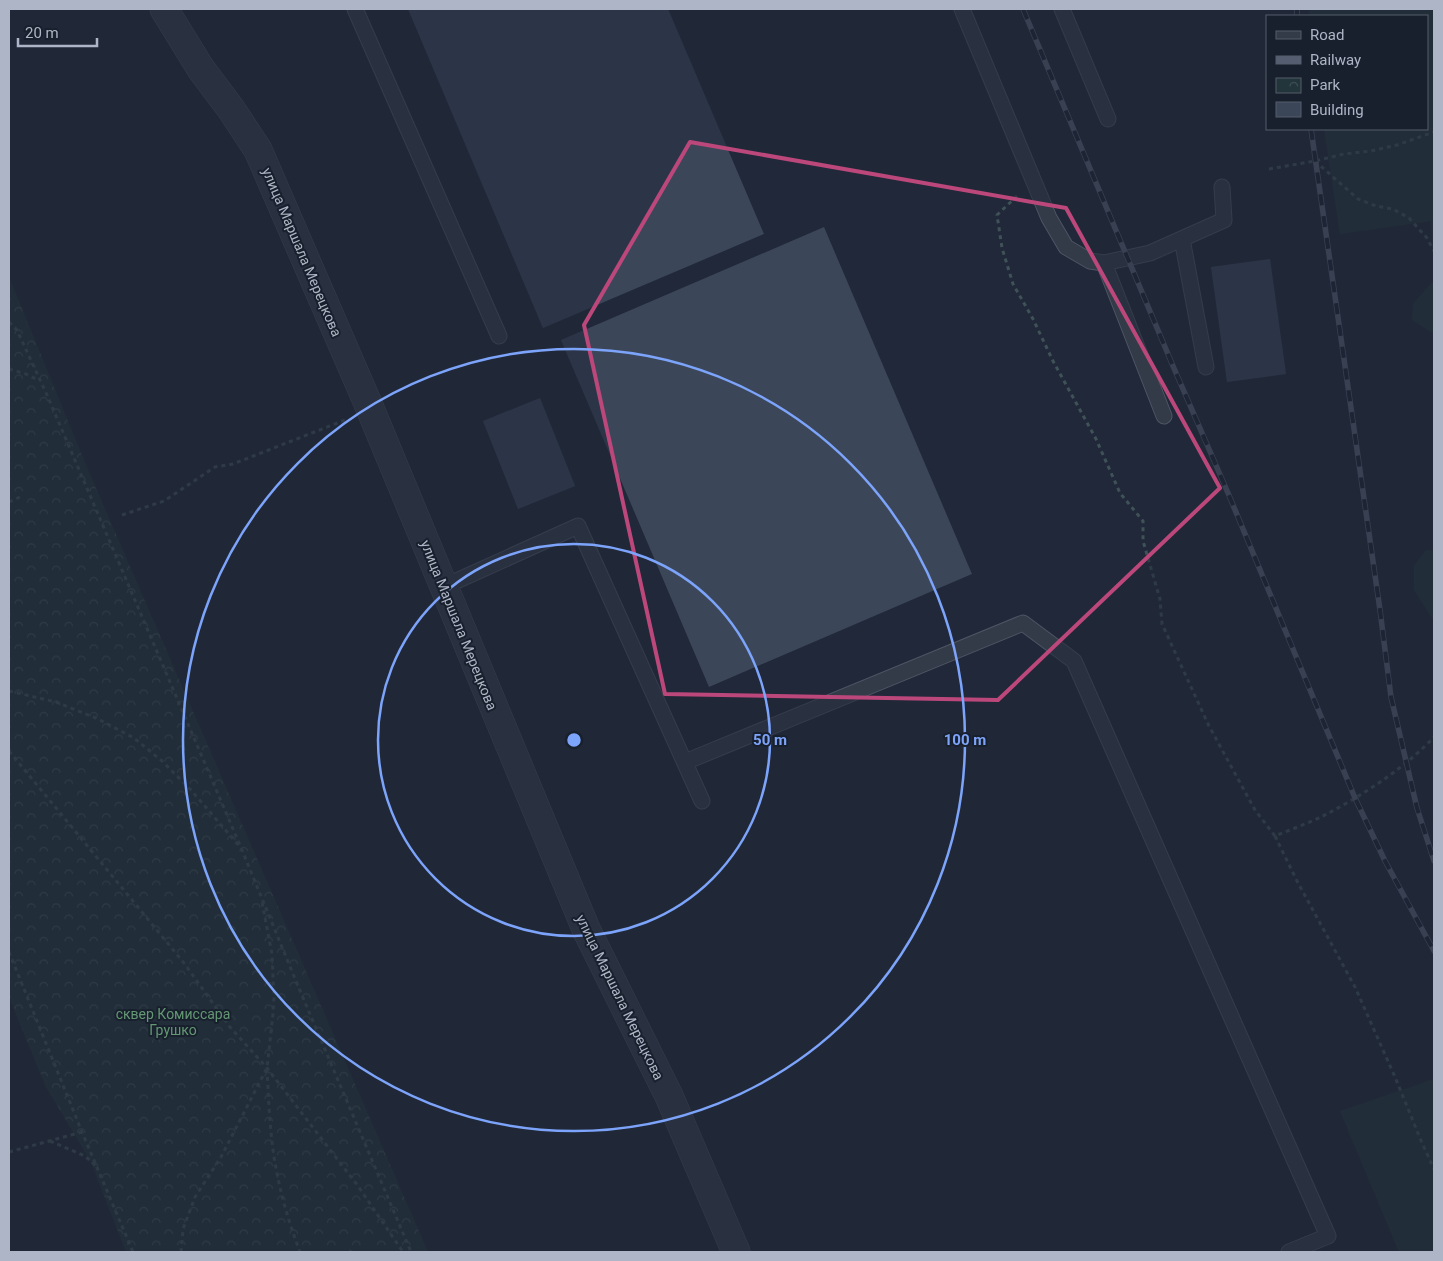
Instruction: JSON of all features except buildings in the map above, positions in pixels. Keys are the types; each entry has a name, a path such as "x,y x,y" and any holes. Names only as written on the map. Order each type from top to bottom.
{"street":[{"name":"улица Маршала Мерецкова","path":"164,9 201,69 231,108 258,150 370,410 586,929 669,1096 736,1252"}],"lane":[{"path":"355,9 498,336"},
{"path":"962,9 1048,218 1066,247 1090,261 1104,263 1150,253 1224,220 1222,187"},
{"path":"1062,9 1108,119"},
{"path":"1182,239 1206,367"},
{"path":"1104,263 1164,416"},
{"path":"443,587 578,526 702,800"},
{"path":"685,762 1022,623 1074,661 1328,1236 1289,1252"}],"path":[{"path":"1269,169 1344,154 1371,151 1397,145 1434,132"},
{"path":"1315,161 1358,199 1376,206 1393,208 1409,218 1434,251"},
{"path":"1034,181 997,216 1002,248 1013,284 1096,439 1120,493 1143,521 1143,541 1160,599 1162,624 1218,742 1255,810 1275,836 1297,881 1355,987 1434,1169"},
{"path":"9,322 17,330 47,395 242,850 411,1252"},
{"path":"9,369 38,378 47,395"},
{"path":"122,515 164,501 215,467 233,464 370,410"},
{"path":"9,502 20,496"},
{"path":"9,691 56,702 96,718 134,738 162,761 192,790 242,850"},
{"path":"1275,836 1322,816 1354,798 1406,764 1434,737"},
{"path":"9,751 184,963 230,1026 266,1068 358,1186 403,1252"},
{"path":"260,894 272,954 274,997 266,1068 272,1134 277,1177 300,1252"},
{"path":"9,952 133,1252"},
{"path":"181,1252 183,1229 195,1197 220,1157 266,1068"},
{"path":"9,1152 82,1132"},
{"path":"49,1141 85,1156 98,1168"}],"highlighted area":[{"path":"690,142 1066,208 1220,488 998,700 665,694 584,325"}],"green space":[{"path":"1309,9 1434,9 1434,279 1431,221 1340,234 1324,130 1428,130 1428,15 1310,15"},
{"name":"сквер Комиссара Грушко","path":"9,277 88,470 428,1252 126,1252 91,1162 46,1087 9,997"},
{"path":"1434,280 1434,334 1412,320 1413,304"},
{"path":"1426,550 1434,551 1434,621 1414,590 1414,566"},
{"path":"1434,1079 1434,1252 1399,1252 1340,1111"}],"railway":[{"path":"1023,9 1355,798 1385,861 1434,951"},
{"path":"1297,9 1297,15"},
{"path":"1311,130 1391,697 1417,808 1434,861"}]}
